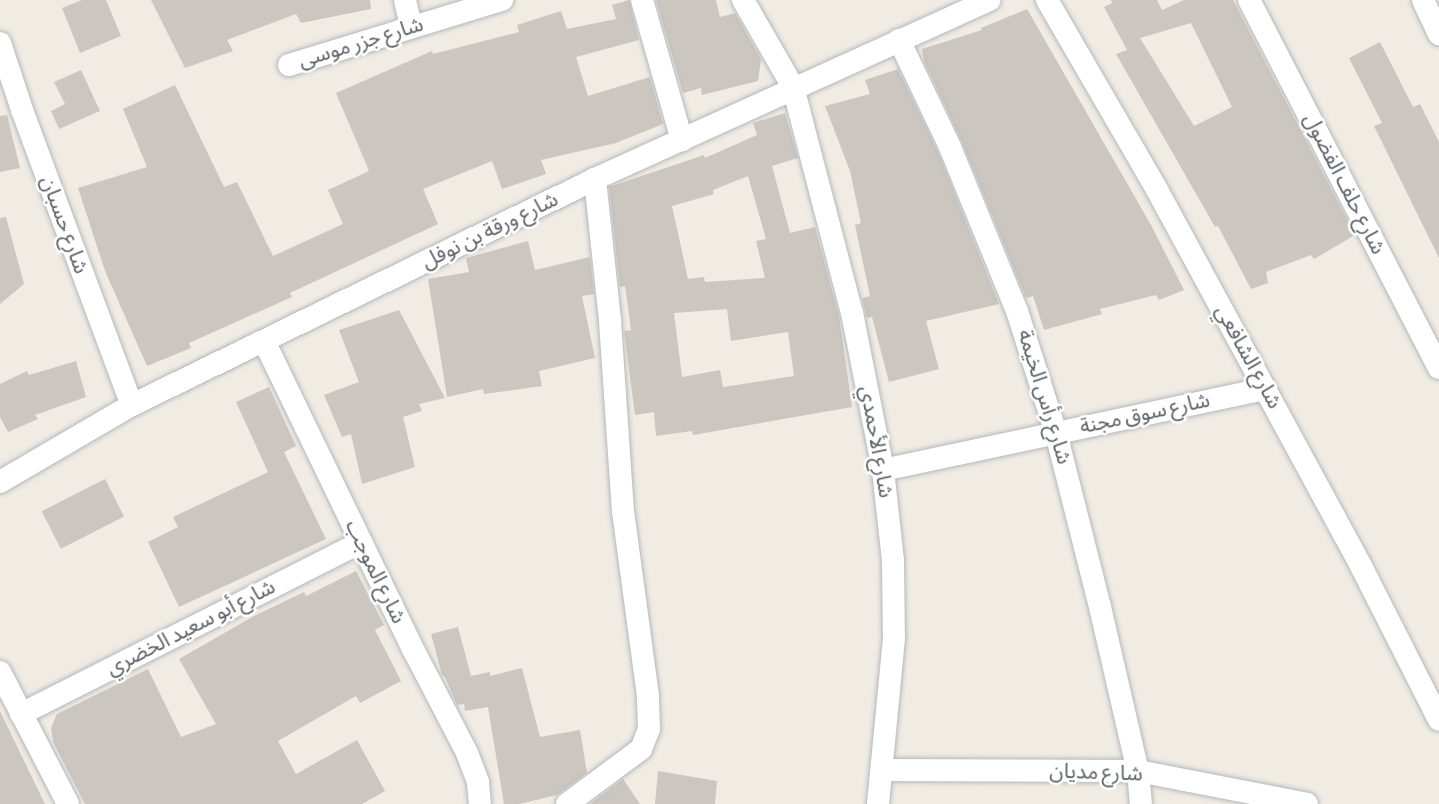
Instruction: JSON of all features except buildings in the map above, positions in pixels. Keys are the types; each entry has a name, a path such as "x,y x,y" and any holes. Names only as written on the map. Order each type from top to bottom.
{"street":[{"path":"405,0 411,27"},
{"name":"شارع جزر موسى","path":"289,65 502,0"},
{"path":"642,0 682,140"},
{"path":"743,0 794,87"},
{"name":"شارع ورقة بن نوفل","path":"0,483 132,405 595,179 989,0"},
{"name":"شارع الشافعي","path":"1047,0 1157,190 1362,568 1439,720"},
{"name":"شارع حلف الفضول","path":"1249,0 1439,368"},
{"path":"1423,0 1439,35"},
{"name":"شارع رأس الخيمة","path":"899,40 950,147 1017,311 1056,433 1074,497 1138,771 1141,804"},
{"name":"شارع حسبان","path":"0,43 22,110 132,405"},
{"name":"شارع الأحمدي","path":"794,87 852,313 883,470 893,561 894,638 878,804"},
{"path":"567,804 641,749 649,729 648,696 622,512 610,320 595,179"},
{"name":"شارع الموجب","path":"264,341 414,651 467,753 478,782 480,804"},
{"name":"شارع سوق مجنة","path":"883,470 1265,389"},
{"name":"شارع أبو سعيد الخضري","path":"21,714 361,543"},
{"path":"0,672 68,804"},
{"name":"شارع مديان","path":"883,770 1138,771 1307,804"}]}
